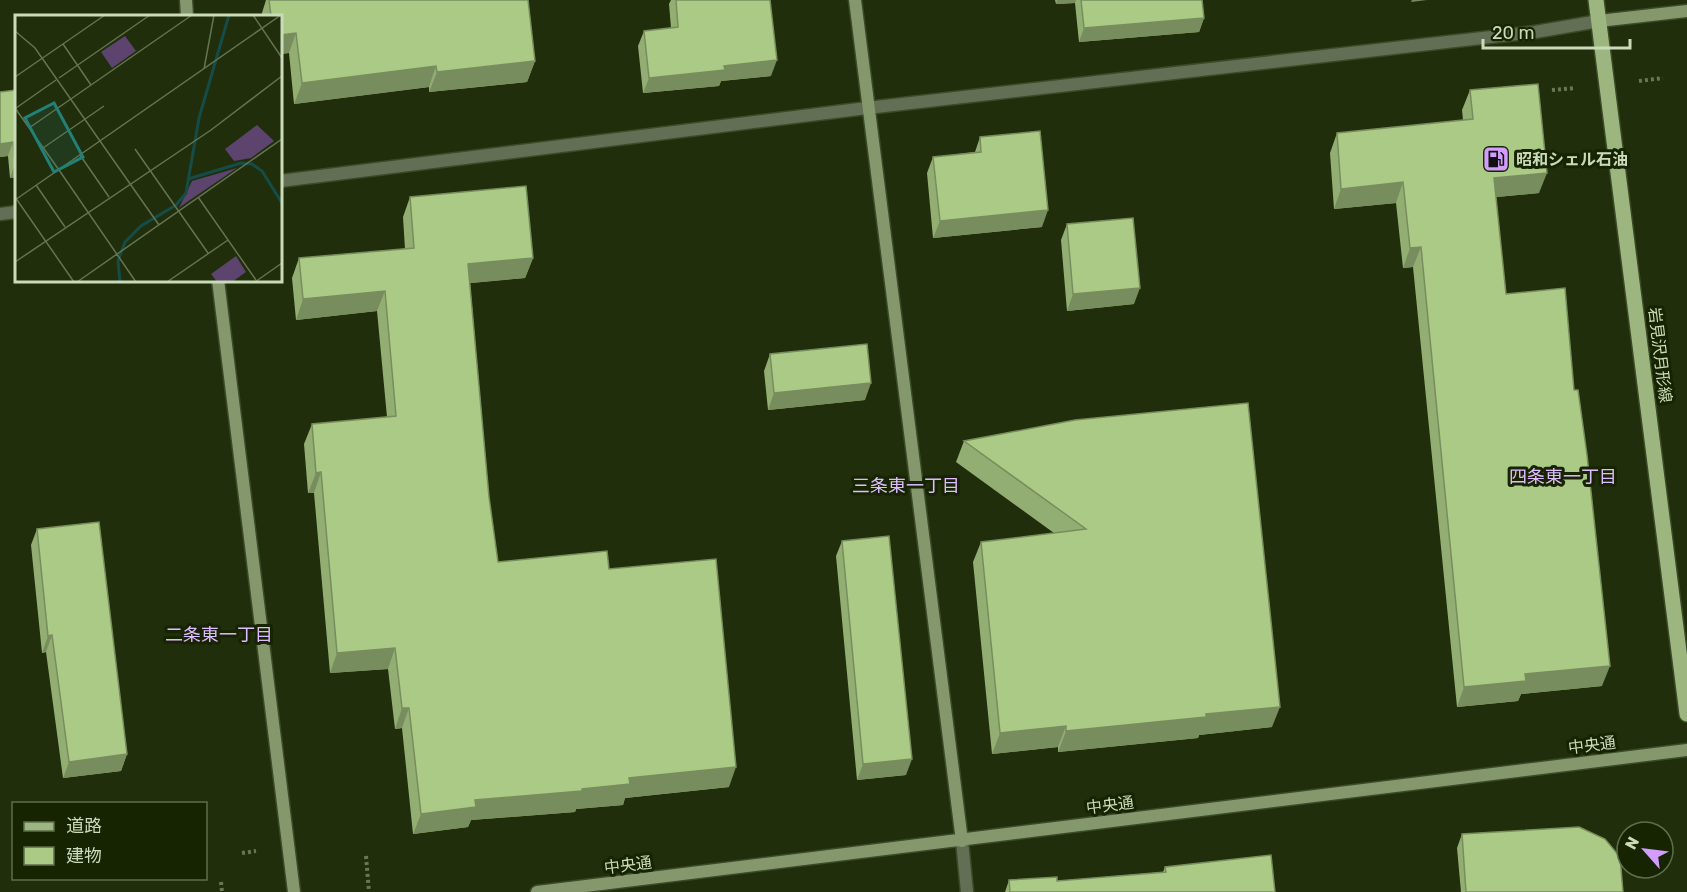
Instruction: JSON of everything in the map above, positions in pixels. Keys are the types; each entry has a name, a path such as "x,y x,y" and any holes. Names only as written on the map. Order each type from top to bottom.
{"main road":[{"name":"岩見沢月形線","path":"1596,0 1687,714"}],"street":[{"path":"186,0 188,15"},
{"path":"855,0 967,892"},
{"path":"282,180 867,108 1535,32 1599,21 1687,11"},
{"path":"0,214 15,212"},
{"path":"218,282 294,892"},
{"name":"中央通","path":"537,892 1687,750"}],"path":[{"path":"366,856 369,892"},
{"path":"221,882 222,892"}],"building":[{"path":"269,0 528,0 535,61 437,72 436,66 302,83 296,33 282,35 282,15 271,15"},
{"path":"676,0 770,0 777,60 724,66 725,70 649,78 644,31 678,27"},
{"path":"1081,0 1202,0 1204,18 1084,28"},
{"path":"1538,84 1547,173 1494,178 1506,294 1565,288 1574,390 1578,390 1587,455 1610,666 1525,674 1526,681 1464,687 1421,247 1410,248 1403,182 1341,189 1337,133 1473,119 1470,90"},
{"path":"15,90 15,164 13,142 0,144 0,92"},
{"path":"1040,131 1048,210 940,221 933,157 981,152 980,137"},
{"path":"526,186 533,258 468,264 489,497 498,562 607,551 609,569 716,559 736,767 629,778 630,784 582,789 582,791 475,800 476,807 421,814 409,708 402,708 395,648 337,653 321,472 316,473 312,424 396,416 385,291 303,299 299,258 414,248 410,197"},
{"path":"1133,218 1140,288 1073,294 1067,224"},
{"path":"867,344 871,383 774,393 770,354"},
{"path":"1248,403 1280,707 1066,731 1066,726 1000,733 981,542 1086,529 964,441 1075,420"},
{"path":"99,522 127,754 69,762 52,635 48,636 37,529"},
{"path":"889,536 912,759 863,764 842,541"},
{"path":"1579,827 1605,839 1615,851 1615,880 1622,880 1623,892 1466,892 1462,834"},
{"path":"1271,855 1275,892 1010,892 1009,880 1057,877 1057,881 1166,872 1165,867"}],"place":[{"name":"昭和シェル石油","path":"1496,159"}],"district":[{"name":"四条東一丁目","path":"1563,477"},
{"name":"三条東一丁目","path":"906,486"},
{"name":"二条東一丁目","path":"219,635"}]}
